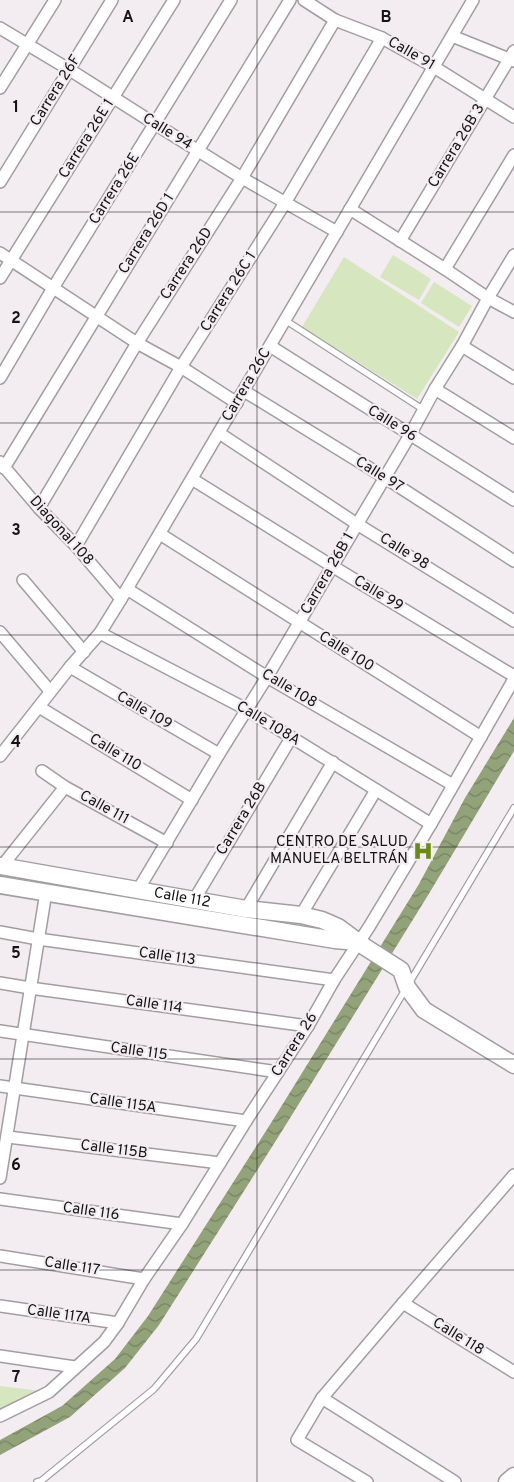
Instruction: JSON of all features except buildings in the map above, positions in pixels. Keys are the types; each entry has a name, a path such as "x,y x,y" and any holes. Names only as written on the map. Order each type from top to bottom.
{"street":[{"path":"0,88 55,0"},
{"name":"Carrera 26F","path":"0,182 112,0"},
{"name":"Carrera 26E 1","path":"0,278 174,0"},
{"name":"Carrera 26E","path":"0,378 53,288 231,0"},
{"name":"Carrera 26D 1","path":"2,465 290,0"},
{"name":"Calle 91","path":"304,0 335,20 382,38 434,66 514,117"},
{"name":"Carrera 26C","path":"0,756 70,667 100,633 473,0"},
{"name":"Carrera 26D","path":"39,508 136,343 242,178 335,20"},
{"name":"Calle 94","path":"0,28 113,96 242,178 337,232"},
{"path":"452,36 512,56"},
{"name":"Carrera 26C 1","path":"76,546 181,367 285,203 382,38"},
{"name":"Carrera 26B 3","path":"400,241 512,56"},
{"path":"445,269 514,155"},
{"path":"350,210 488,298 514,312"},
{"path":"0,253 136,343 181,367 237,403"},
{"name":"Carrera 26B 1","path":"138,890 267,677 514,255"},
{"name":"Calle 96","path":"270,346 514,500"},
{"path":"462,346 514,378"},
{"path":"435,389 514,438"},
{"name":"Calle 97","path":"244,391 384,477 514,561"},
{"name":"Calle 98","path":"219,433 357,524 514,621"},
{"name":"Diagonal 108","path":"2,465 39,508 76,546 121,599"},
{"name":"Calle 99","path":"192,479 514,677"},
{"name":"Calle 100","path":"160,534 481,737"},
{"path":"23,580 84,652"},
{"name":"Calle 108","path":"127,589 267,677 453,785"},
{"path":"0,632 50,692"},
{"name":"Calle 108A","path":"100,633 246,709 431,824"},
{"name":"Calle 109","path":"70,667 219,754"},
{"name":"Carrera 26","path":"0,1416 49,1392 104,1342 118,1323 144,1279 182,1224 308,1026 334,980 362,945 514,677"},
{"name":"Calle 110","path":"38,707 192,800"},
{"name":"Carrera 26B","path":"194,900 292,738"},
{"path":"246,909 332,762"},
{"name":"Calle 111","path":"42,772 65,787 167,843"},
{"path":"1,866 65,787"},
{"path":"300,915 376,790"},
{"name":"Calle 112","path":"1,866 246,909 300,915 322,920 338,927 401,970 407,987 424,1010 514,1065"},
{"name":"Calle 112","path":"0,885 362,945"},
{"path":"0,1178 46,892"},
{"name":"Calle 113","path":"0,932 38,939 334,980"},
{"name":"Calle 114","path":"0,983 308,1026"},
{"name":"Calle 115","path":"0,1032 278,1072"},
{"name":"Calle 115A","path":"0,1086 246,1121"},
{"name":"Calle 115B","path":"8,1137 220,1164"},
{"path":"367,1482 297,1440 322,1398 514,1175"},
{"name":"Calle 116","path":"0,1200 182,1224"},
{"name":"Calle 117","path":"0,1256 144,1279"},
{"name":"Calle 118","path":"403,1303 514,1372"},
{"name":"Calle 117A","path":"0,1306 118,1323"},
{"path":"0,1356 75,1368"},
{"path":"322,1398 455,1482"},
{"path":"507,1482 514,1476"}],"lane":[{"path":"285,320 424,410"},
{"path":"37,1482 41,1481 154,1389 196,1339 514,808"}],"shaded area":[{"path":"393,255 431,279 419,300 380,277"},
{"path":"344,257 459,332 417,399 302,327"},
{"path":"434,282 472,306 459,327 421,303"},
{"path":"0,1386 49,1392 0,1416"}],"water":[{"path":"514,718 514,751 430,892 159,1325 125,1368 70,1417 0,1455 0,1440 62,1406 115,1359 148,1316 271,1123 419,884 465,798"}],"place":[{"name":"CENTRO DE SALUD MANUELA BELTRÁN","path":"423,851"}]}
